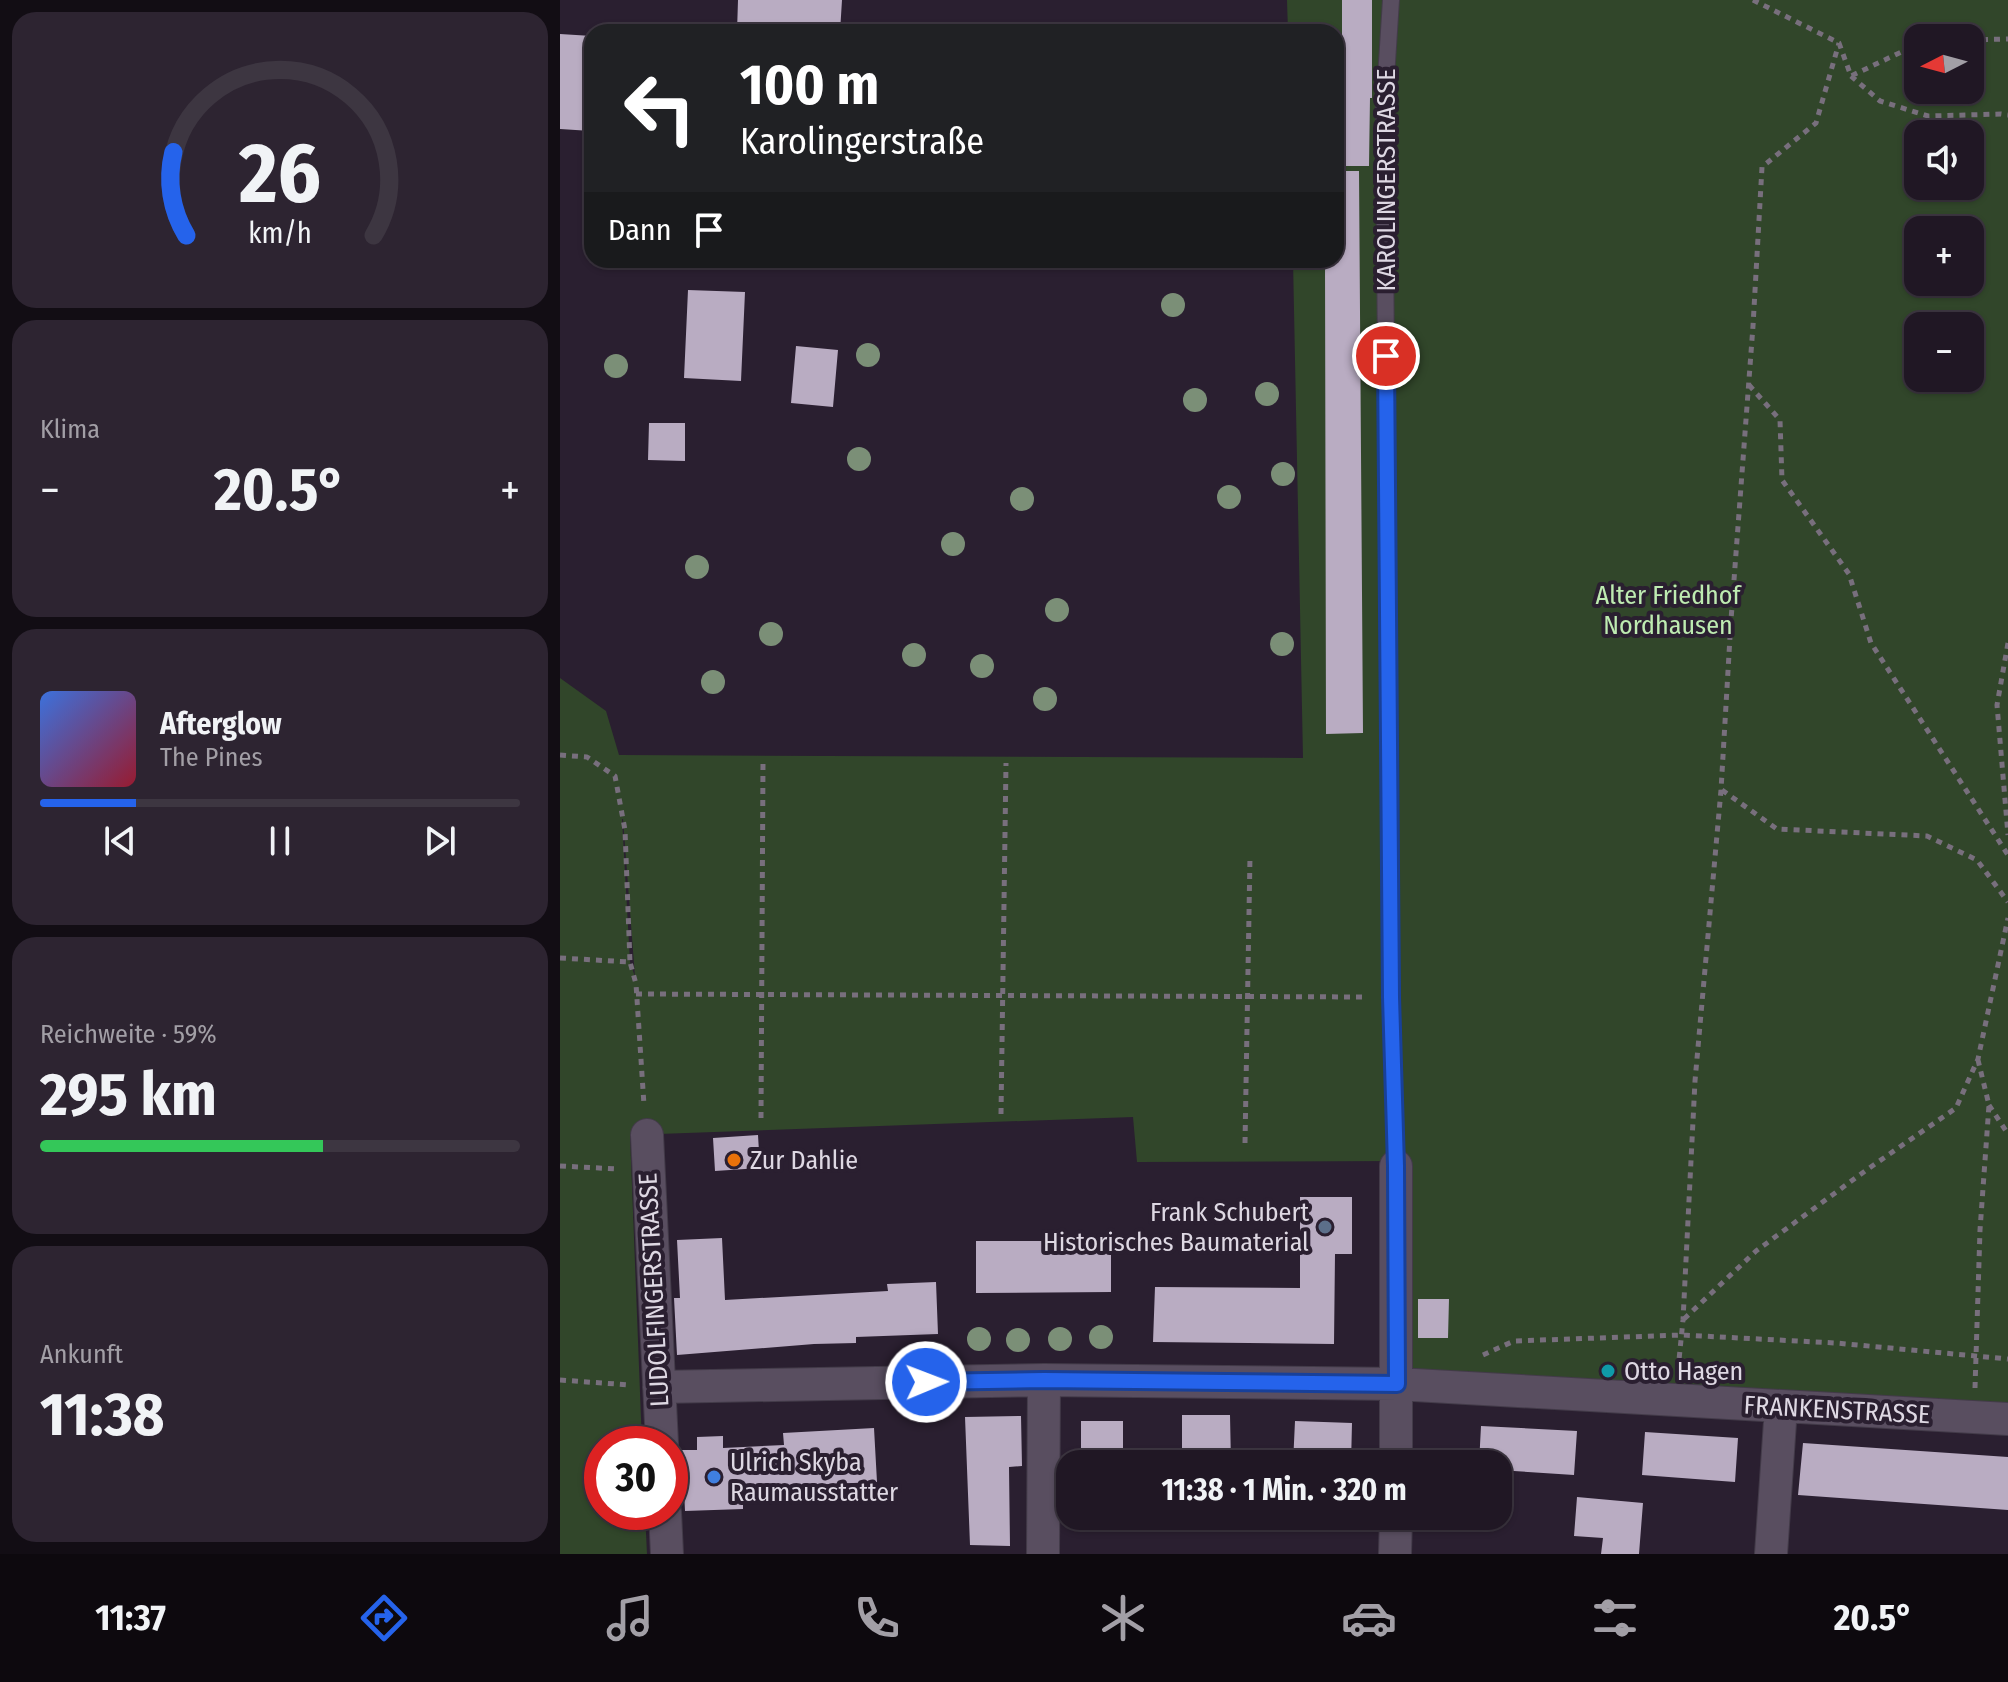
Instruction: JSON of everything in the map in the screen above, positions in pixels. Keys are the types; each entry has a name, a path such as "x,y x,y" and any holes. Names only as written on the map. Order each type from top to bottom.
{"street":[{"name":"LUDOLFINGERSTRASSE","path":"647,1135 661,1426"},
{"name":"KAROLINGERSTRASSE","path":"1396,1166 1396,1450"},
{"name":"FRANKENSTRASSE","path":"659,1387 1044,1380 1397,1384 2008,1419"},
{"path":"1043,1554 1044,1380"},
{"path":"1771,1554 1781,1407"},
{"path":"666,1530 667,1554"},
{"path":"1395,1554 1396,1530"}],"lane":[{"name":"KAROLINGERSTRASSE","path":"1391,0 1384,109 1391,997 1396,1166"}],"path":[{"path":"1753,0 1839,43 1851,76 1880,101 1928,116 2008,115"},
{"path":"1984,40 2008,39"},
{"path":"1675,1400 1683,1320 1695,1081 1721,790 1762,167 1816,123 1839,43"},
{"path":"1851,76 1904,51"},
{"path":"1749,384 1780,420 1782,480 1849,574 1871,643 2008,855"},
{"path":"2008,643 1997,705 2008,835"},
{"path":"560,755 587,757 615,776 625,830 630,962 636,984 647,1135"},
{"path":"761,1118 763,761"},
{"path":"1001,1114 1006,763"},
{"path":"1721,790 1777,829 1927,836 1977,860 2008,902"},
{"path":"1245,1143 1250,856"},
{"path":"1683,1320 1756,1251 1956,1108 1978,1059 2008,918"},
{"path":"560,958 630,962"},
{"path":"636,994 1391,997"},
{"path":"1974,1417 1980,1230 1989,1105 1978,1059"},
{"path":"1989,1105 2008,1134"},
{"path":"560,1166 648,1170"},
{"path":"1459,1388 1479,1357 1514,1341 1682,1335 1836,1343 2008,1359"},
{"path":"560,1380 659,1387"}],"green space":[{"name":"Alter Friedhof Nordhausen","path":"1287,0 2008,0 2008,1410 1402,1370 1400,1161 1137,1162 1133,1117 630,1135 641,1426 584,1426 584,1530 646,1530 647,1554 560,1554 560,678 606,711 619,755 1303,758 1293,268 1344,268 1344,24 1288,24","holes":["623,819 635,977 630,962"]}],"building":[{"path":"738,0 842,0 840,24 737,24"},
{"path":"1342,0 1372,0 1369,166 1344,166"},
{"path":"560,34 584,36 584,131 560,129"},
{"path":"1344,171 1359,171 1363,733 1326,734 1325,268 1344,268"},
{"path":"688,290 745,292 741,381 684,378"},
{"path":"796,346 838,350 833,407 791,403"},
{"path":"649,423 685,423 685,461 648,460"},
{"path":"758,1135 760,1168 715,1171 713,1138"},
{"path":"1300,1197 1352,1197 1352,1254 1335,1254 1334,1344 1153,1342 1155,1287 1300,1288"},
{"path":"722,1238 725,1300 888,1291 887,1284 936,1282 938,1334 856,1337 856,1343 677,1355 674,1298 680,1298 677,1240"},
{"path":"976,1241 1111,1241 1111,1292 976,1293"},
{"path":"1418,1299 1449,1299 1448,1338 1418,1338"},
{"path":"1182,1415 1230,1415 1231,1450 1182,1450"},
{"path":"1021,1416 1022,1466 1009,1467 1010,1546 970,1545 965,1417"},
{"path":"1081,1421 1123,1421 1123,1450 1081,1450"},
{"path":"1295,1421 1352,1423 1351,1450 1294,1450"},
{"path":"1481,1426 1577,1431 1574,1475 1512,1471 1512,1450 1480,1450"},
{"path":"874,1428 877,1482 807,1485 808,1499 743,1502 743,1509 688,1511 688,1450 697,1450 697,1437 723,1436 723,1448 784,1445 783,1433"},
{"path":"1645,1432 1738,1438 1735,1482 1642,1475"},
{"path":"1803,1443 2008,1457 2008,1510 1798,1495"},
{"path":"1577,1497 1643,1503 1639,1554 1601,1554 1603,1538 1574,1536"}],"place":[{"name":"Zur Dahlie","path":"734,1160"},
{"name":"Frank Schubert Historisches Baumaterial","path":"1325,1227"},
{"name":"Otto Hagen","path":"1608,1371"},
{"name":"Ulrich Skyba Raumausstatter","path":"714,1477"}],"route":[{"path":"926,1382 1044,1380 1397,1384 1386,356"}]}
